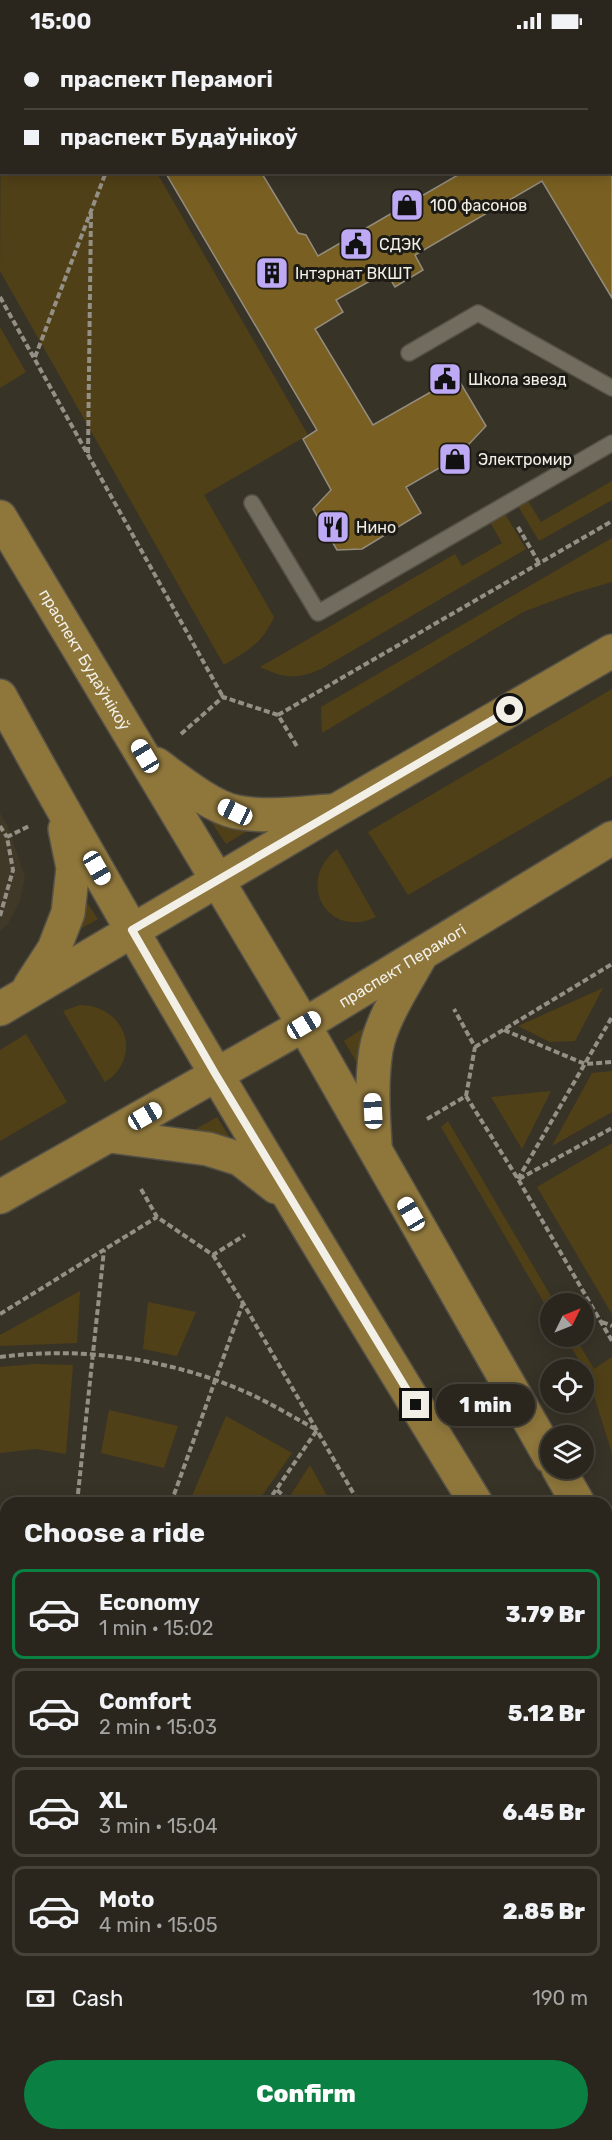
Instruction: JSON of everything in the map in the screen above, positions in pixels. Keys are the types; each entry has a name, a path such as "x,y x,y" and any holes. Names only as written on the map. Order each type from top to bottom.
{"main road":[{"name":"праспект Будаўнікоў","path":"0,517 304,1025 540,1439"},
{"path":"13,1000 612,651"},
{"path":"0,696 61,807 216,1075 472,1497"},
{"path":"145,756 200,796 235,812 274,814 335,811"},
{"path":"13,1000 54,949 68,913 72,868 61,807"},
{"name":"праспект Перамогі","path":"0,1197 304,1025 612,838"},
{"path":"376,1152 372,1090 376,1048 391,1009 421,955"},
{"path":"110,1136 176,1143 208,1149 240,1159 295,1203"},
{"path":"564,1479 575,1497"}],"lane":[{"path":"409,353 478,314 612,388"},
{"path":"252,503 318,613 612,443"}],"path":[{"path":"35,358 105,174"},
{"path":"88,453 91,212"},
{"path":"0,297 223,698 278,715 298,748"},
{"path":"278,715 612,521"},
{"path":"520,530 539,563"},
{"path":"181,734 223,698"},
{"path":"0,826 7,837 13,870 0,915"},
{"path":"7,837 29,826"},
{"path":"475,1047 612,964"},
{"path":"454,1009 475,1047 466,1096 518,1179 612,1341"},
{"path":"518,1179 612,1017"},
{"path":"504,1030 585,1064 612,1062"},
{"path":"427,1119 466,1096"},
{"path":"518,1179 612,1128"},
{"path":"141,1189 157,1217 213,1255 356,1497"},
{"path":"0,1314 157,1217"},
{"path":"213,1255 245,1235"},
{"path":"78,1497 105,1250"},
{"path":"173,1497 243,1303"},
{"path":"601,1322 612,1326"},
{"path":"0,1357 62,1353 154,1362 248,1393 317,1430"},
{"path":"271,1497 317,1430"},
{"path":"276,1490 285,1497"}],"shaded area":[{"path":"1,174 158,174 308,435 204,495 274,617 259,640 224,665 0,271"},
{"path":"0,327 26,372 0,388"},
{"path":"612,481 612,500 539,541 518,506 528,501 541,522"},
{"path":"505,514 526,549 321,669 304,675 290,676 276,674 260,667 455,554 462,566 502,543 490,522"},
{"path":"612,538 612,582 523,612 322,733 321,707"},
{"path":"612,689 612,776 408,895 368,832"},
{"path":"204,811 259,824 226,844"},
{"path":"0,813 8,827 25,877 20,901 7,925 0,931"},
{"path":"337,849 376,917 359,922 343,921 331,914 322,904 318,891 318,876 325,862"},
{"path":"76,886 98,919 63,939"},
{"path":"603,988 575,1041 550,1042 518,1026"},
{"path":"80,1005 96,1007 108,1014 118,1023 124,1034 126,1047 124,1059 117,1072 105,1082 63,1011"},
{"path":"379,1018 365,1076 344,1041"},
{"path":"26,1034 67,1102 0,1141 0,1050"},
{"path":"612,1071 612,1112 552,1146 592,1073"},
{"path":"551,1091 522,1149 491,1097"},
{"path":"217,1117 238,1151 182,1137"},
{"path":"448,1121 549,1293 540,1293 540,1296 441,1127"},
{"path":"612,1143 612,1314 537,1187"},
{"path":"80,1291 77,1343 0,1346 0,1335"},
{"path":"148,1302 196,1312 177,1356 143,1349"},
{"path":"571,1347 581,1347 588,1359 578,1359"},
{"path":"612,1357 612,1453 594,1396 594,1369"},
{"path":"35,1364 73,1365 66,1454 36,1449 0,1453 0,1367"},
{"path":"109,1410 178,1426 164,1468 101,1453"},
{"path":"226,1416 292,1453 261,1497 192,1497"},
{"path":"310,1465 328,1497 291,1497"}],"building":[{"path":"166,174 262,174 298,233 306,235 318,256 460,174 612,174 612,298 542,181 415,255 423,270 395,287 386,272 336,300 343,312 315,329 373,425 457,377 486,426 455,459 406,487 421,513 362,549 337,550 313,509 331,490 303,439 317,430"}],"place":[{"name":"100 фасонов","path":"407,205"},
{"name":"СДЭК","path":"356,244"},
{"name":"Інтэрнат ВКШТ","path":"272,273"},
{"name":"Школа звезд","path":"445,379"},
{"name":"Электромир","path":"455,459"},
{"name":"Нино","path":"333,527"}],"route":[{"path":"416,1405 216,1075 132,930 510,710"}]}
